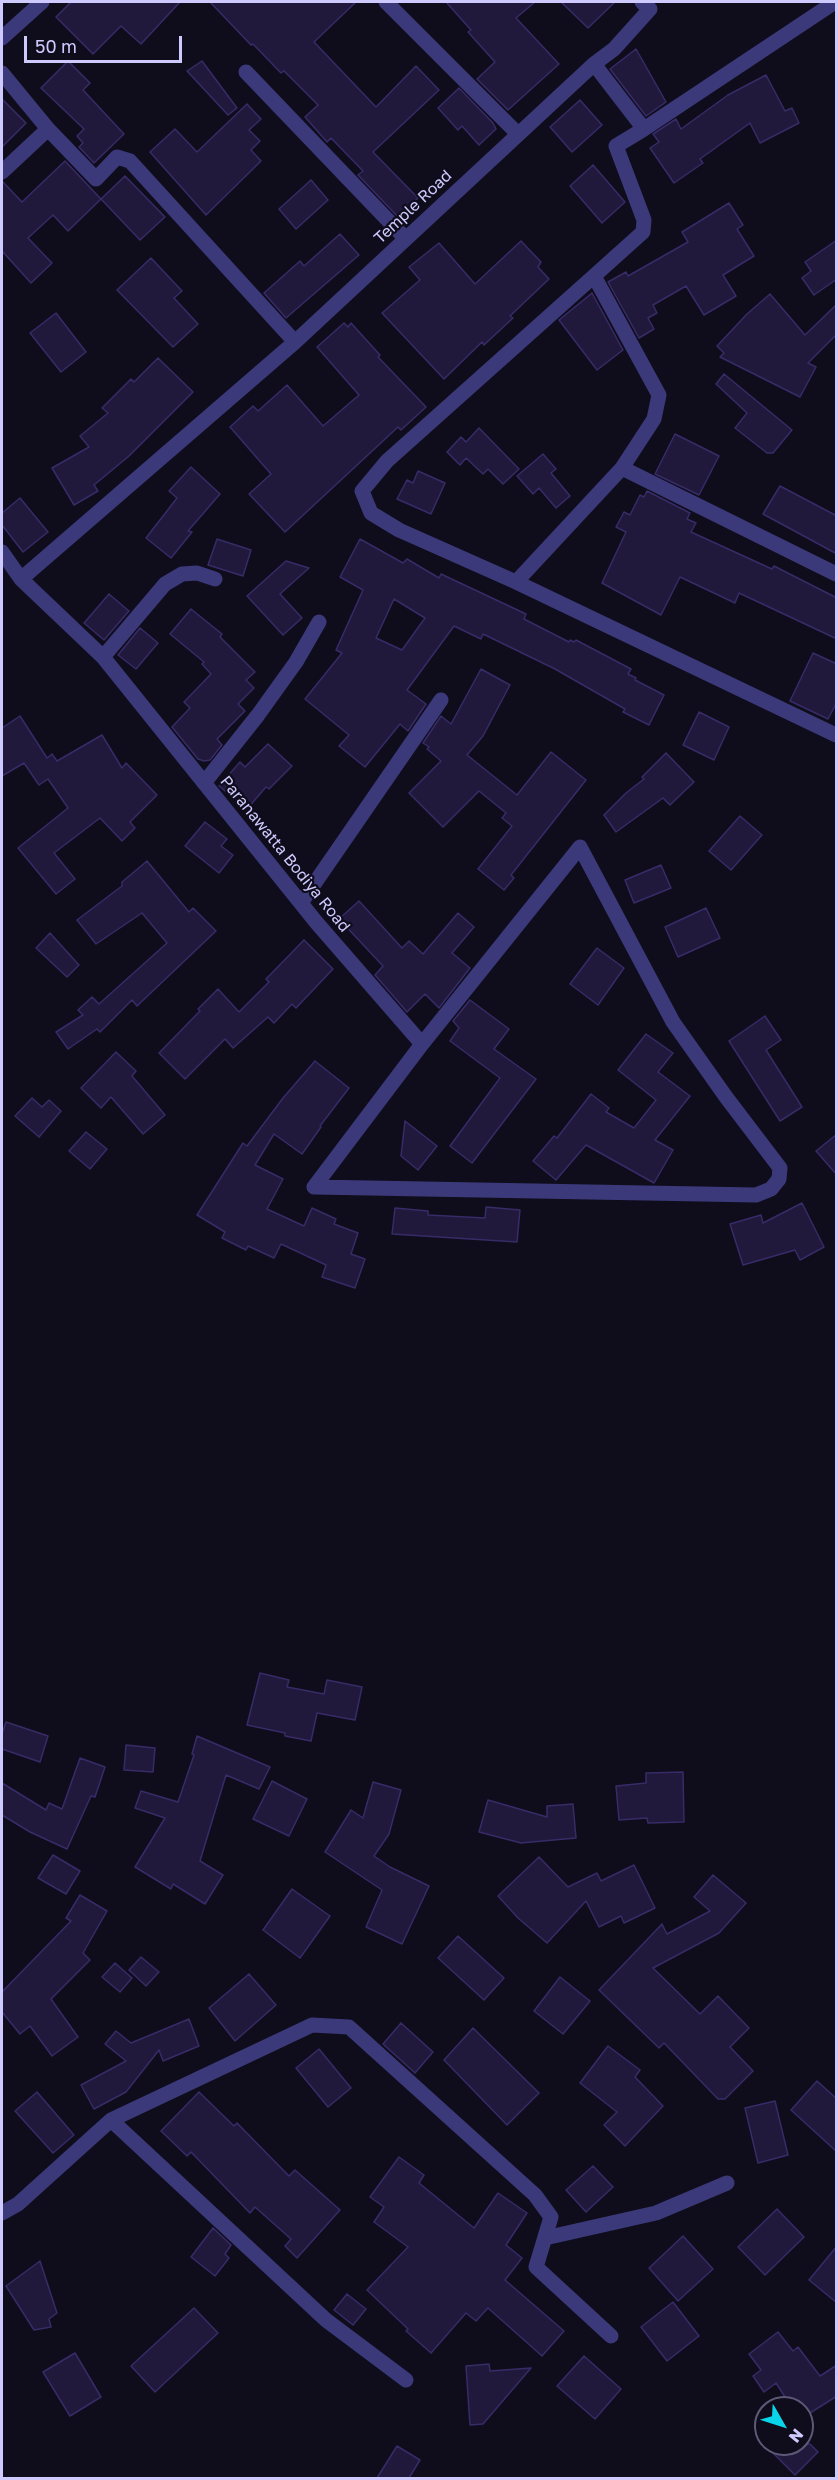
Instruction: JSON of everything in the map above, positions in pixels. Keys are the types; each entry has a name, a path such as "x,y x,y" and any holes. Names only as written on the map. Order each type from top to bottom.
{"street":[{"path":"2,38 42,2"},
{"path":"386,2 518,134"},
{"name":"Temple Road","path":"21,579 295,342 594,64 614,49 650,9 642,2"},
{"path":"836,2 616,146 644,220 643,232 387,461 362,491 371,513 399,530 516,582 837,735"},
{"path":"594,64 644,129"},
{"path":"246,72 405,238"},
{"path":"2,73 48,129 96,179 117,157 130,161 295,342"},
{"path":"2,172 48,129"},
{"path":"516,582 622,468 654,419 659,395 594,276"},
{"path":"622,468 837,574"},
{"name":"Paranawatta Bodiya Road","path":"2,552 21,579 103,657 301,903 422,1044"},
{"path":"103,657 165,584 182,574 197,573 215,579"},
{"path":"204,783 277,689 319,622"},
{"path":"301,903 441,700"},
{"path":"580,847 673,1022 780,1168 779,1179 771,1189 756,1195 314,1187 422,1044 580,847"},
{"path":"2,2213 18,2204 111,2120 312,2025 350,2027 535,2195 551,2217 536,2267 611,2336"},
{"path":"111,2120 326,2320 406,2380"},
{"path":"545,2238 656,2213 727,2183"}],"building":[{"path":"71,2 180,2 141,44 121,26 93,54 56,17"},
{"path":"210,2 356,2 314,42 376,107 416,66 439,90 373,152 418,198 398,217 358,175 363,171 331,138 327,142 305,117 318,105 284,71 281,73 253,44 251,45"},
{"path":"446,2 535,2 516,18 559,64 508,110 477,79 495,62 468,32 471,30"},
{"path":"561,2 615,2 588,28"},
{"path":"636,49 666,102 646,116 610,69"},
{"path":"68,61 90,83 83,90 124,134 94,163 79,147 83,143 77,136 84,129 41,88"},
{"path":"202,61 237,108 228,115 187,71"},
{"path":"766,75 785,111 792,108 799,123 760,143 750,123 700,159 703,163 674,183 650,148 659,142 653,134 676,119 681,129 728,95"},
{"path":"459,88 496,129 479,145 462,126 458,130 438,108"},
{"path":"2,99 26,123 2,147"},
{"path":"580,100 602,125 572,152 550,127"},
{"path":"247,104 261,119 249,130 260,141 251,150 261,161 206,215 150,152 175,129 197,152"},
{"path":"65,161 101,199 68,231 53,215 28,238 52,263 31,283 2,251 2,181 22,202"},
{"path":"593,165 625,202 602,223 570,186"},
{"path":"125,176 165,217 140,240 101,199"},
{"path":"311,180 328,200 296,229 279,209"},
{"path":"729,203 743,225 737,229 754,256 723,275 736,296 704,315 686,286 653,305 657,313 648,318 654,329 639,338 608,282 626,272 628,276 688,242 682,232"},
{"path":"340,234 359,255 286,318 264,293 300,261 304,266"},
{"path":"837,240 837,279 814,295 802,278 811,271 805,262"},
{"path":"521,241 541,262 538,267 549,279 510,316 513,318 484,345 482,342 444,379 382,313 420,280 409,267 439,243 475,284"},
{"path":"151,258 182,291 174,298 198,324 173,347 117,290"},
{"path":"592,293 623,350 597,370 559,320"},
{"path":"770,294 805,335 837,304 837,334 808,363 816,367 800,397 720,357 724,353 717,346 747,314"},
{"path":"56,313 86,352 61,372 30,333"},
{"path":"344,323 348,327 351,323 380,355 378,357 426,407 401,430 398,427 285,532 249,494 271,474 230,427 253,406 258,411 287,385 323,426 359,395 317,347"},
{"path":"158,358 193,392 129,456 94,485 98,491 74,505 52,468 89,447 80,436 108,413 102,408 131,379 134,382"},
{"path":"724,374 792,430 773,453 767,453 735,428 747,413 716,384"},
{"path":"479,428 519,469 503,484 488,469 483,474 466,458 460,465 447,452 461,437 466,442"},
{"path":"675,434 719,456 699,495 655,474"},
{"path":"543,454 556,469 551,473 570,496 556,508 539,488 533,494 517,476"},
{"path":"191,467 220,494 188,531 192,532 171,558 146,538 177,498 169,491"},
{"path":"418,471 445,483 431,514 397,499 407,480 413,483"},
{"path":"780,486 837,516 837,554 763,514"},
{"path":"647,491 690,513 687,519 696,523 691,532 772,569 774,566 837,598 837,639 739,593 735,603 680,577 661,615 602,583 626,532 616,527 624,512 630,515 640,495 644,497"},
{"path":"20,498 48,532 23,552 2,525 2,513"},
{"path":"217,539 251,550 243,576 208,565"},
{"path":"360,539 403,563 407,559 439,578 441,574 526,614 524,619 569,642 576,640 631,669 628,674 636,678 635,680 664,695 649,725 623,712 625,709 555,669 483,634 481,639 454,626 407,690 426,704 408,731 400,724 365,767 339,746 349,735 305,699 342,653 336,650 363,590 340,577","holes":["394,599 425,618 402,650 376,638"]},
{"path":"286,561 309,568 280,594 302,618 283,635 247,596"},
{"path":"109,594 129,611 104,640 84,623"},
{"path":"191,609 222,634 220,637 255,672 246,680 254,688 238,704 245,711 217,739 222,745 210,760 204,761 198,759 172,727 190,708 184,702 211,674 202,664 204,662 170,634"},
{"path":"140,628 158,643 136,669 118,655"},
{"path":"813,653 837,664 837,702 828,719 790,701"},
{"path":"481,669 510,685 483,736 467,755 517,795 551,752 586,780 511,875 514,878 504,890 478,869 512,826 502,818 506,813 479,791 443,827 409,793 441,761 423,743 441,716 451,724"},
{"path":"699,712 729,727 714,760 683,745"},
{"path":"20,716 47,758 52,754 57,761 102,735 122,768 126,763 157,795 130,822 135,828 122,841 100,818 54,853 75,879 56,894 18,848 68,808 48,779 39,785 24,763 2,776 2,728"},
{"path":"268,744 292,766 269,789 266,787 247,809 219,786 240,762 245,767"},
{"path":"666,753 694,782 670,805 663,798 616,832 604,815 644,779 642,777"},
{"path":"740,816 762,835 731,870 709,851"},
{"path":"205,822 227,839 221,846 233,855 219,873 185,846"},
{"path":"147,861 189,912 193,908 216,931 137,1006 132,1000 100,1032 97,1029 68,1049 56,1032 83,1015 78,1010 92,997 99,1004 167,943 142,913 96,944 77,920 122,886 122,882"},
{"path":"661,865 671,888 634,903 625,880"},
{"path":"359,901 402,948 409,941 423,954 458,913 474,927 452,953 470,968 439,1008 425,994 407,1012 375,975 383,966 339,919"},
{"path":"706,908 720,938 678,957 665,927"},
{"path":"50,933 79,965 67,977 36,948"},
{"path":"304,940 333,969 296,1008 292,1004 274,1023 268,1017 233,1048 225,1039 185,1079 159,1053 218,989 239,1012 269,982 266,979"},
{"path":"597,948 624,968 598,1005 570,984"},
{"path":"470,1000 509,1029 494,1049 536,1079 472,1163 450,1146 500,1078 450,1041 459,1028 453,1021"},
{"path":"765,1016 781,1040 766,1050 802,1107 780,1121 729,1041"},
{"path":"646,1034 673,1053 658,1072 690,1096 655,1140 673,1150 654,1183 586,1145 556,1180 533,1161 554,1136 557,1138 591,1094 609,1108 606,1112 634,1128 656,1100 618,1070"},
{"path":"116,1052 136,1071 132,1076 165,1115 143,1134 111,1097 101,1108 81,1088"},
{"path":"315,1061 349,1088 302,1154 274,1134 255,1165 283,1179 267,1209 304,1226 312,1208 336,1219 334,1224 358,1233 351,1254 365,1259 355,1288 322,1277 326,1265 281,1244 274,1258 248,1246 246,1250 222,1238 225,1232 197,1215 243,1143 247,1146 283,1098"},
{"path":"32,1098 42,1107 49,1100 61,1111 39,1137 15,1116"},
{"path":"405,1121 437,1146 418,1170 401,1156"},
{"path":"86,1132 107,1149 90,1169 69,1151"},
{"path":"837,1134 837,1175 816,1151"},
{"path":"802,1203 824,1247 800,1260 795,1250 743,1265 730,1224 761,1215 763,1223"},
{"path":"486,1207 520,1210 517,1242 392,1234 395,1208 428,1211 428,1215 485,1218"},
{"path":"260,1673 289,1680 287,1687 324,1694 327,1680 362,1687 355,1720 317,1713 311,1741 247,1725"},
{"path":"6,1722 48,1736 40,1762 2,1749 2,1734"},
{"path":"197,1736 270,1767 259,1789 226,1775 200,1861 223,1875 205,1904 173,1884 171,1889 135,1867 165,1818 135,1808 141,1791 178,1802 194,1755 192,1754"},
{"path":"126,1745 155,1748 153,1772 124,1770"},
{"path":"80,1758 105,1767 95,1797 91,1796 67,1849 30,1832 2,1815 2,1783 46,1810 49,1803 62,1809"},
{"path":"683,1772 684,1822 648,1823 647,1818 619,1820 616,1786 646,1783 646,1773"},
{"path":"272,1781 307,1799 289,1836 253,1819"},
{"path":"373,1782 401,1790 389,1834 374,1856 390,1867 429,1886 402,1944 366,1927 382,1890 325,1852 351,1810 363,1818"},
{"path":"488,1800 547,1817 547,1806 573,1804 576,1838 521,1843 479,1832"},
{"path":"53,1855 80,1871 66,1894 38,1878"},
{"path":"539,1857 568,1887 597,1873 601,1881 634,1865 655,1908 624,1923 621,1916 599,1927 586,1901 547,1943 518,1918 498,1896"},
{"path":"713,1875 746,1903 719,1933 653,1968 700,2014 718,1996 749,2028 730,2047 753,2071 725,2099 718,2099 664,2043 659,2048 599,1990 662,1924 667,1934 710,1911 694,1897"},
{"path":"292,1889 330,1916 300,1958 263,1930"},
{"path":"80,1895 107,1911 83,1953 90,1960 51,1999 78,2037 52,2056 30,2026 20,2034 2,2012 2,1992 71,1921 66,1918"},
{"path":"458,1936 504,1978 484,2000 438,1958"},
{"path":"141,1957 159,1972 146,1986 129,1970"},
{"path":"115,1963 132,1978 120,1992 102,1977"},
{"path":"249,1974 276,2005 235,2041 209,2008"},
{"path":"560,1977 590,2001 563,2034 534,2011"},
{"path":"189,2019 199,2046 163,2061 159,2050 126,2092 94,2109 81,2085 126,2061 105,2044 116,2031 131,2043"},
{"path":"401,2023 433,2052 415,2073 383,2044"},
{"path":"473,2028 539,2093 507,2125 444,2060"},
{"path":"608,2046 640,2070 635,2077 663,2106 625,2146 604,2125 617,2112 580,2083"},
{"path":"319,2049 351,2088 328,2107 296,2068"},
{"path":"817,2081 837,2099 837,2152 791,2110"},
{"path":"37,2092 74,2135 53,2153 15,2111"},
{"path":"199,2092 234,2126 237,2123 289,2176 295,2170 340,2210 297,2258 285,2246 291,2239 255,2207 250,2213 191,2152 187,2156 161,2131"},
{"path":"775,2101 788,2155 758,2163 745,2108"},
{"path":"399,2157 424,2175 419,2183 474,2228 498,2193 527,2213 506,2245 522,2258 505,2280 564,2331 542,2356 488,2308 476,2321 466,2313 431,2353 406,2331 408,2329 367,2290 408,2247 374,2222 384,2207 370,2197"},
{"path":"593,2166 613,2187 586,2212 566,2190"},
{"path":"777,2209 804,2237 765,2275 738,2247"},
{"path":"213,2228 231,2245 225,2254 229,2258 215,2276 191,2257"},
{"path":"683,2236 713,2269 678,2301 649,2268"},
{"path":"837,2246 837,2303 809,2280"},
{"path":"40,2261 57,2313 49,2319 51,2327 34,2330 6,2286"},
{"path":"347,2294 366,2309 353,2325 334,2310"},
{"path":"673,2302 699,2336 667,2361 641,2327"},
{"path":"194,2308 218,2333 155,2392 131,2366"},
{"path":"778,2332 793,2351 798,2347 820,2376 837,2365 837,2396 814,2410 814,2396 784,2396 776,2383 764,2392 753,2376 761,2370 749,2354"},
{"path":"75,2353 101,2397 70,2416 43,2372"},
{"path":"584,2356 621,2389 595,2419 557,2386"},
{"path":"489,2364 490,2371 531,2368 483,2424 470,2425 466,2366"},
{"path":"397,2446 420,2460 409,2478 377,2478"},
{"path":"776,2456 814,2456 795,2475"}]}
